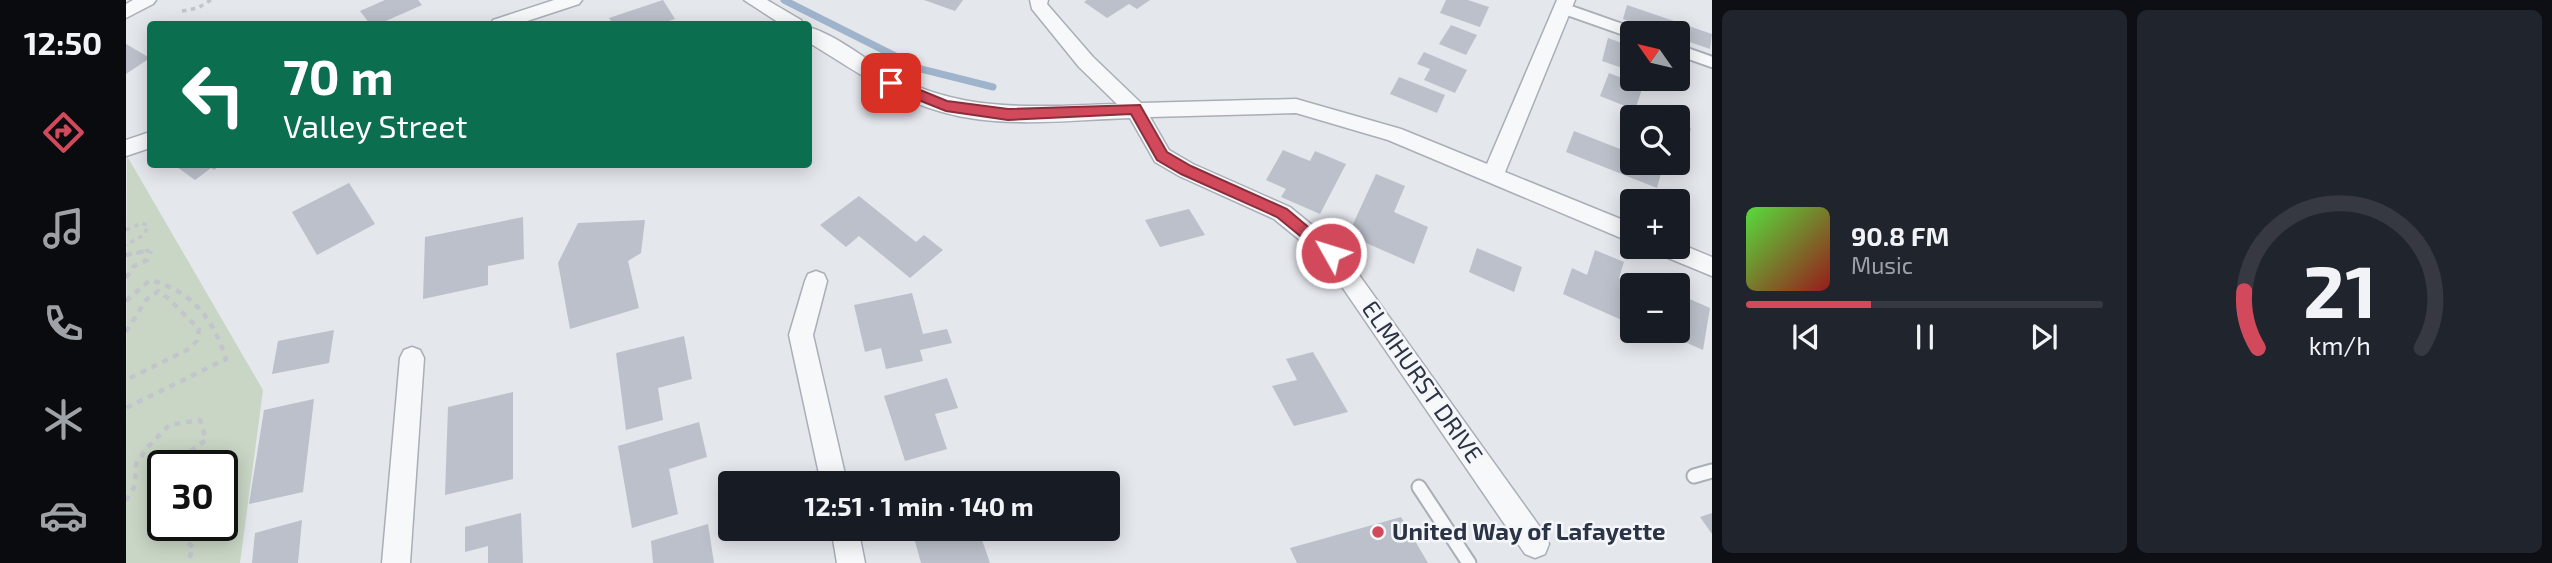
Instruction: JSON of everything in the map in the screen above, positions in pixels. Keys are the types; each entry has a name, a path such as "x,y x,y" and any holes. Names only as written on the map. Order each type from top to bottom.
{"street":[{"path":"126,12 147,0"},
{"path":"509,21 573,0"},
{"path":"753,0 789,21"},
{"name":"ELMHURST DRIVE","path":"1039,0 1038,5 1086,62 1135,109 1162,156 1186,170 1282,213 1331,253 1535,544"},
{"path":"1493,175 1564,4"},
{"path":"812,35 891,83 946,106 1008,114 1296,106 1394,134 1620,228"},
{"path":"126,148 147,141"},
{"path":"1690,258 1712,267"},
{"path":"816,281 801,335 831,471"},
{"path":"396,563 412,358"},
{"path":"847,541 851,563"}],"lane":[{"path":"1564,4 1620,28"},
{"path":"1690,54 1712,62"},
{"path":"1695,476 1712,471"},
{"path":"1419,487 1469,563"}],"path":[{"path":"182,11 198,8 211,0"},
{"path":"126,230 142,223 149,226 145,235 126,245"},
{"path":"126,255 151,250 147,260 134,266 126,278"},
{"path":"126,301 150,280 174,286 195,304 223,347 226,359 126,408"},
{"path":"126,331 146,300 158,291 169,296 183,316 199,329 197,341 187,350 126,380"},
{"path":"126,501 135,485 136,464 169,425 200,420 206,440 192,450"},
{"path":"185,541 192,547 188,563"}],"green space":[{"path":"127,156 263,390 240,563 126,563"}],"building":[{"path":"385,0 418,0 422,5 386,21 368,21 360,11"},
{"path":"663,0 675,19 611,21 609,18"},
{"path":"924,0 963,0 955,11"},
{"path":"1150,0 1137,9 1129,4 1107,18 1084,2"},
{"path":"1446,0 1468,0 1489,7 1480,27 1440,13"},
{"path":"1627,5 1674,21 1629,21 1623,19"},
{"path":"1451,25 1477,35 1466,55 1439,44"},
{"path":"1690,26 1712,34 1710,49 1690,42"},
{"path":"1608,38 1620,42 1620,67 1602,61"},
{"path":"126,44 147,56 147,60 126,74"},
{"path":"1424,52 1467,70 1455,93 1424,80 1430,69 1417,64"},
{"path":"1609,73 1620,77 1620,91 1641,91 1637,105 1622,105 1600,96"},
{"path":"1399,77 1445,95 1437,113 1390,94"},
{"path":"1574,131 1620,149 1620,173 1566,152"},
{"path":"1283,150 1310,161 1315,151 1346,164 1320,214 1281,197 1286,189 1266,180"},
{"path":"178,168 211,168 195,180"},
{"path":"1376,174 1405,186 1394,212 1428,227 1414,264 1348,235"},
{"path":"1624,175 1661,175 1657,188"},
{"path":"349,183 375,224 317,255 292,212"},
{"path":"859,196 916,242 924,235 943,250 910,278 859,236 846,247 820,225"},
{"path":"1189,209 1205,235 1160,247 1145,220"},
{"path":"523,217 524,259 488,266 488,285 423,299 425,237"},
{"path":"645,220 641,253 628,261 639,308 570,329 558,263 578,223"},
{"path":"1477,248 1522,267 1514,292 1469,272"},
{"path":"1595,250 1624,262 1619,278 1620,319 1563,294 1572,268 1587,275"},
{"path":"912,293 923,334 947,329 952,343 920,350 923,361 886,369 881,348 865,352 854,305"},
{"path":"1690,299 1710,308 1703,350 1687,343 1690,343"},
{"path":"334,330 329,363 272,374 278,341"},
{"path":"684,336 692,379 658,388 663,420 626,430 616,353"},
{"path":"1313,352 1348,412 1294,426 1272,386 1297,380 1286,359"},
{"path":"947,378 958,408 935,414 947,449 905,461 884,396"},
{"path":"513,392 513,479 445,495 448,407"},
{"path":"314,399 303,492 249,504 264,410"},
{"path":"699,422 707,457 669,469 678,514 632,528 618,446"},
{"path":"521,513 523,563 488,563 488,546 465,552 465,527"},
{"path":"1712,513 1712,534 1700,517"},
{"name":"United Way of Lafayette","path":"1401,517 1428,563 1297,563 1290,548"},
{"path":"302,520 298,563 252,563 255,533"},
{"path":"708,524 714,563 653,563 651,541"},
{"path":"915,541 982,541 990,563 921,563"}],"waterway":[{"path":"784,0 921,69 993,87"}],"place":[{"name":"United Way of Lafayette","path":"1378,532"}],"route":[{"path":"891,83 946,106 1008,114 1135,109 1162,156 1186,170 1282,213 1331,253"}]}
